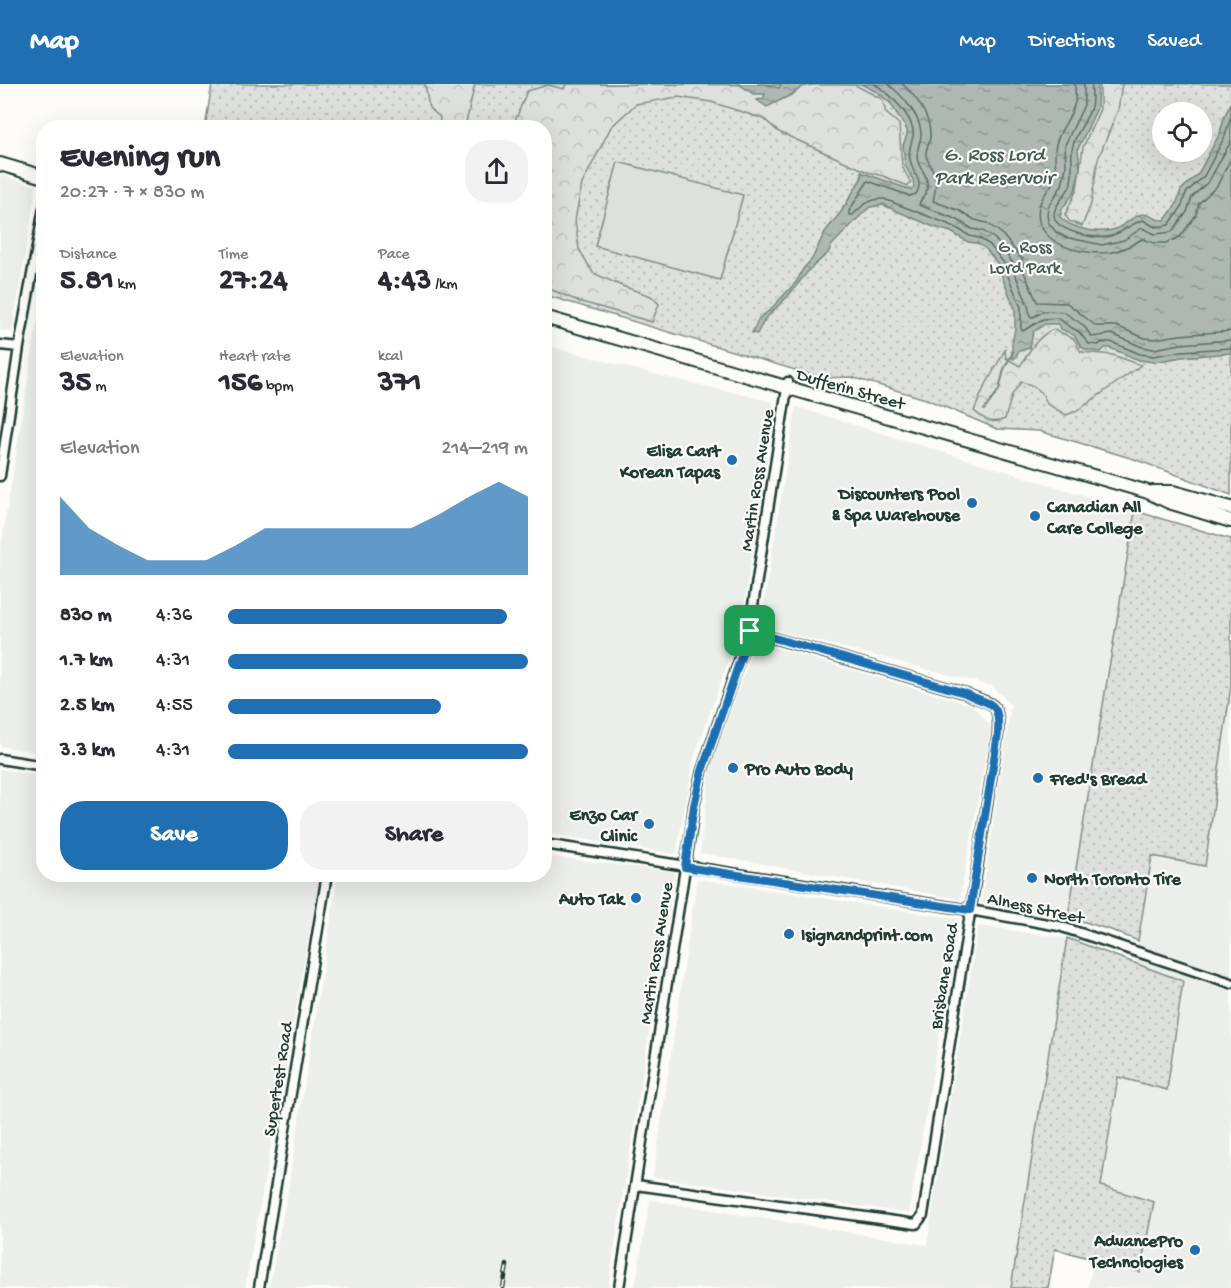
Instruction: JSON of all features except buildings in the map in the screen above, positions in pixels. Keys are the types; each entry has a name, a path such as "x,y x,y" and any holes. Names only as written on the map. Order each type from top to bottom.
{"main road":[{"path":"0,164 36,175"},
{"name":"Dufferin Street","path":"552,319 788,385 1148,492 1169,502 1231,521"},
{"name":"Dufferin Street","path":"1148,492 1173,492 1231,508"}],"street":[{"path":"0,476 36,253"},
{"path":"0,345 19,348"},
{"name":"Martin Ross Avenue","path":"619,1288 694,806 702,771 750,631 788,385"},
{"name":"Brisbane Road","path":"636,1185 916,1224 923,1215 998,734 999,723 996,707 988,701 965,693 750,631"},
{"path":"0,759 36,765"},
{"name":"Alness Street","path":"552,845 970,910 1059,926 1231,983"},
{"name":"Supertest Road","path":"259,1288 326,882"}],"shaded area":[{"path":"0,175 36,186 12,332 0,330"},
{"path":"36,330 36,752 0,746 0,553"},
{"path":"552,347 661,376 774,402 741,626 695,754 676,854 552,834"},
{"path":"796,407 1135,511 1068,917 981,903 1011,705 992,686 760,626"},
{"path":"756,642 972,705 983,716 991,728 960,899 700,853 711,764"},
{"path":"1231,686 1231,1288 1088,1288 1093,1259 1140,1271 1154,1202 1101,1186 1118,1076 1167,1090 1183,982 1135,963 1138,941 1152,856 1205,865"},
{"path":"0,769 36,775 36,882 319,882 245,1288 0,1288"},
{"path":"552,857 675,872 608,1288 269,1288 288,1189 337,882 552,882"},
{"path":"697,879 959,919 909,1213 653,1177"},
{"path":"978,926 1067,938 1011,1288 635,1288 650,1200 927,1245"}],"green space":[{"name":"G. Ross Lord Park","path":"212,84 1231,84 1231,495 1134,459 1039,431 997,429 926,399 851,377 822,378 552,297 552,120 206,120"},
{"path":"425,84 475,84 467,120 440,120 440,117 429,108"},
{"path":"566,84 855,85 882,99 886,113 899,124 902,166 911,183 908,186 868,172 779,132 764,119 711,102 678,97 636,104 611,127 582,184 575,220 579,249 593,273 651,296 659,304 652,322 578,301 552,290 552,120 515,120 527,91 548,85 564,89"},
{"path":"1100,84 1122,84 1118,110 1098,159 1091,204 1082,226 1069,221 1065,215 1077,189 1083,147 1100,109"},
{"path":"618,162 743,195 720,280 595,246"},
{"path":"1054,329 1074,339 1081,352 1113,355 1141,365 1077,411 1066,415 1047,404 1038,389 1021,382 1012,395 1005,419 996,422 988,421 974,411 1005,350 1006,358 1020,366 1038,340"},
{"path":"1135,511 1231,539 1231,686 1205,866 1152,856 1138,941 1068,917"},
{"path":"1067,938 1183,981 1167,1090 1118,1077 1101,1186 1154,1202 1140,1272 1055,1249 1048,1288 1011,1288"}],"water":[{"path":"739,84 764,84 779,88 781,84 816,84 802,87 767,107 757,100 763,99 765,94 753,94"},
{"name":"G. Ross Lord Park Reservoir","path":"861,84 1098,84 1097,108 1078,149 1080,168 1075,191 1062,209 1060,217 1072,225 1096,231 1118,228 1143,214 1165,220 1176,205 1181,190 1198,174 1204,162 1212,162 1212,148 1231,103 1231,353 1154,362 1139,360 1110,348 1105,348 1101,352 1087,350 1081,347 1074,335 1061,329 1059,324 1045,324 1033,332 1030,348 1019,351 1014,359 1012,358 1012,344 1015,309 1002,277 1002,269 986,249 977,243 968,242 951,232 883,205 870,207 861,215 765,319 757,334 752,333 759,318 770,310 797,281 803,269 812,259 825,232 841,212 862,177 861,172 911,190 914,187 905,165 903,145 907,130 891,104 877,92"}],"waterway":[{"path":"984,410 999,390 1004,369 1013,352"}],"railway":[{"path":"503,1288 507,1265"}],"place":[{"name":"Elisa Cart Korean Tapas","path":"732,460"},
{"name":"Discounters Pool & Spa Warehouse","path":"972,503"},
{"name":"Canadian All Care College","path":"1035,516"},
{"name":"Pro Auto Body","path":"733,768"},
{"name":"Fred's Bread","path":"1038,778"},
{"name":"Enzo Car Clinic","path":"649,824"},
{"name":"North Toronto Tire","path":"1032,878"},
{"name":"Auto Tak","path":"636,898"},
{"name":"Isignandprint.com","path":"789,934"},
{"name":"AdvancePro Technologies","path":"1195,1250"}],"route":[{"path":"750,631 965,693 988,701 996,707 999,723 998,734 970,910 685,867 702,771 750,631"}]}
